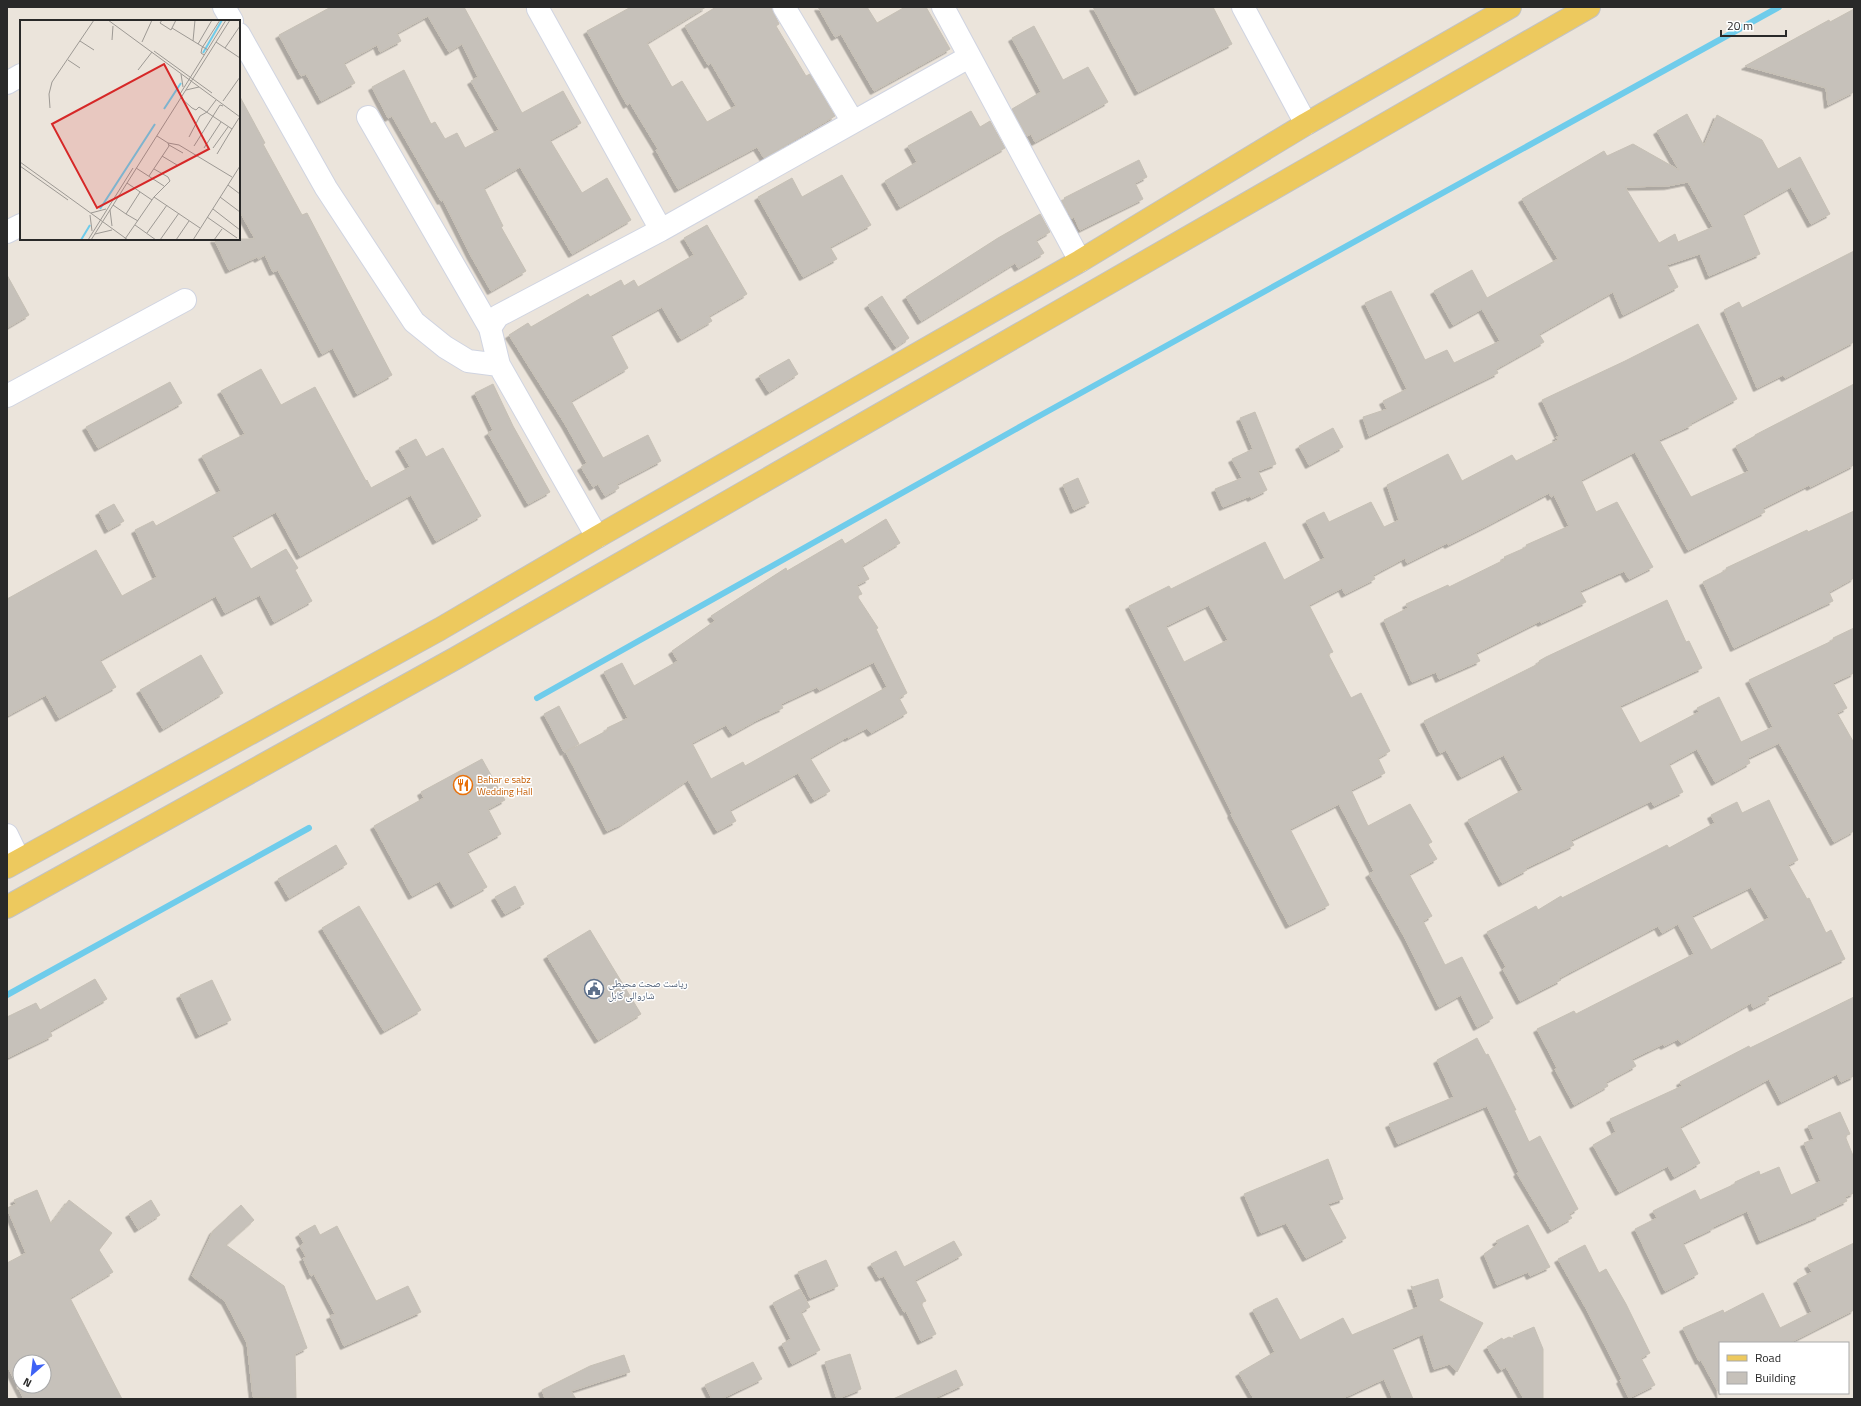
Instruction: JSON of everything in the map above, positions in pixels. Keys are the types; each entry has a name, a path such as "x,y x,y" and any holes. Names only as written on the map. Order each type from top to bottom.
{"main road":[{"path":"13,864 440,629 597,537 1080,261 1306,124 1510,7"},
{"path":"7,907 456,658 1589,7"},
{"path":"916,356 932,384"},
{"path":"821,410 838,439"}],"street":[{"path":"224,7 231,20"},
{"path":"784,7 853,122"},
{"path":"942,7 1080,261"},
{"path":"1243,7 1306,124"},
{"path":"538,10 661,230"},
{"path":"240,36 326,188 414,322 445,347 468,360 499,365"},
{"path":"490,328 498,316 661,230 969,57"},
{"path":"7,83 20,76"},
{"path":"368,117 490,328 499,365 597,537"},
{"path":"7,232 20,226"},
{"path":"7,396 185,300"},
{"path":"7,835 13,864"}],"building":[{"path":"331,7 464,7 522,113 563,91 581,123 550,140 582,193 607,178 631,220 572,254 520,167 484,188 503,226 501,227 526,271 491,291 471,256 443,200 441,201 392,116 388,118 372,87 404,70 431,124 435,122 445,139 457,133 465,148 499,130 471,81 478,77 462,44 449,52 428,16 397,33 401,41 380,52 377,45 344,63 355,83 321,101 306,74 301,76 279,35"},
{"path":"631,7 706,7 647,43 672,87 682,81 707,122 736,106 711,63 708,65 685,26 716,7 771,7 779,24 776,26 806,76 810,74 835,116 764,158 757,147 678,189 656,150 658,149 630,103 627,105 587,31"},
{"path":"818,7 867,7 877,23 905,7 926,7 950,49 874,91 841,34 835,37"},
{"path":"1093,7 1213,7 1232,44 1138,92"},
{"path":"1854,9 1854,92 1828,105 1826,88 1745,66 1829,20 1830,22"},
{"path":"1034,26 1063,80 1088,67 1108,102 1035,142 1031,134 1027,136 1012,109 1041,92 1012,38"},
{"path":"240,97 265,143 263,144 302,215 307,213 392,375 357,394 333,348 322,354 278,270 273,272 265,255 258,259 257,257 229,270 214,240 255,239 240,212"},
{"path":"971,111 980,127 990,121 1005,148 900,207 885,181 917,162 908,146"},
{"path":"1687,114 1704,146 1717,115 1762,140 1778,169 1800,157 1830,214 1811,224 1791,187 1743,214 1760,254 1709,276 1700,254 1667,265 1678,287 1623,315 1613,292 1539,334 1544,342 1496,369 1498,373 1369,436 1363,417 1387,409 1383,401 1407,389 1365,303 1391,291 1425,360 1447,350 1454,363 1500,341 1482,309 1453,325 1434,291 1472,270 1487,298 1558,259 1522,199 1604,151 1607,156 1633,144 1679,170 1657,131","holes":["1688,182 1713,227 1678,242 1675,234 1659,243 1625,187 1668,186"]},
{"path":"1139,160 1147,177 1135,183 1143,199 1080,230 1074,217 1072,219 1062,201 1065,199 1064,198"},
{"path":"842,175 871,225 830,247 837,259 803,277 758,197 792,178 802,197"},
{"path":"1040,214 1050,232 1036,240 1044,253 1018,268 1015,263 921,321 906,297 998,238"},
{"path":"707,225 747,294 709,316 712,321 681,339 662,307 611,335 628,368 571,401 603,458 648,435 661,461 617,484 619,488 605,496 598,484 593,487 581,467 587,463 565,424 509,335 528,323 531,327 588,294 590,297 621,280 624,286 634,280 638,287 694,255 684,238"},
{"path":"1854,251 1854,342 1785,378 1783,375 1757,388 1724,310 1739,302 1742,308"},
{"path":"7,275 29,315 7,328"},
{"path":"882,296 909,338 896,347 868,305"},
{"path":"1698,324 1737,399 1691,423 1692,425 1659,440 1691,497 1749,471 1736,446 1854,384 1854,465 1763,508 1765,512 1688,550 1635,452 1581,480 1596,512 1617,502 1653,567 1629,579 1624,571 1580,591 1586,602 1541,623 1540,621 1476,653 1480,661 1439,679 1436,672 1412,682 1384,620 1408,608 1406,604 1448,585 1449,587 1506,559 1504,557 1527,547 1526,545 1569,526 1554,495 1551,497 1549,493 1448,545 1447,543 1407,563 1405,558 1373,575 1375,579 1345,594 1342,588 1309,605 1333,652 1328,654 1351,698 1361,693 1390,751 1378,758 1385,773 1351,790 1368,826 1410,804 1432,842 1428,844 1437,859 1409,874 1432,916 1423,921 1445,965 1462,957 1493,1018 1477,1027 1461,995 1439,1007 1405,938 1369,874 1374,871 1339,804 1290,829 1329,905 1289,925 1231,814 1232,813 1129,606 1169,586 1171,589 1265,542 1284,580 1325,558 1306,521 1324,512 1329,522 1371,502 1384,527 1399,520 1387,485 1448,454 1462,481 1512,455 1516,461 1558,440 1556,437 1559,436 1542,400 1625,361","holes":["1209,605 1228,640 1184,662 1166,626"]},
{"path":"789,359 798,374 769,392 759,376"},
{"path":"261,369 281,405 315,387 371,488 410,467 399,448 416,439 426,457 443,448 481,516 436,541 411,495 300,556 276,512 232,536 251,569 286,549 298,568 295,570 312,601 274,622 260,595 225,613 216,596 100,660 116,687 59,718 46,695 7,716 7,599 96,550 122,596 157,577 135,530 153,521 156,526 221,491 202,456 245,434 221,391"},
{"path":"170,382 182,403 98,448 86,427"},
{"path":"493,384 513,426 550,492 528,504 488,433 493,430 475,393"},
{"path":"1255,412 1276,464 1258,471 1267,490 1251,498 1250,496 1223,507 1215,489 1242,478 1232,459 1253,449 1240,418"},
{"path":"1333,428 1343,447 1309,465 1299,446"},
{"path":"1078,478 1089,503 1074,510 1063,485"},
{"path":"114,504 124,521 108,530 99,512"},
{"path":"1854,511 1854,578 1829,592 1833,601 1734,648 1703,582 1727,570 1726,568 1807,530 1808,532"},
{"path":"886,519 900,543 862,566 869,579 857,585 862,594 857,596 878,628 876,629 907,693 899,698 907,713 871,733 867,728 848,738 847,737 810,758 830,791 814,800 798,773 730,810 736,821 717,831 688,780 622,824 607,831 566,752 608,730 607,728 628,718 604,672 622,663 634,686 678,661 672,651 715,621 711,616 786,568 787,571 842,539 845,544","holes":["874,662 887,687 745,766 743,762 711,779 692,743 726,725 732,734 783,708 781,704 817,687 819,690"]},
{"path":"1667,600 1686,642 1689,641 1702,668 1620,706 1640,743 1699,712 1697,708 1719,697 1741,742 1773,727 1749,680 1834,640 1833,638 1854,628 1854,673 1833,683 1847,708 1837,713 1854,743 1854,831 1834,842 1779,743 1748,758 1750,763 1715,782 1697,749 1669,764 1683,792 1654,806 1651,801 1571,840 1574,845 1526,868 1527,870 1502,883 1468,820 1523,790 1504,755 1461,777 1446,750 1440,753 1424,721 1540,663 1539,661 1546,657"},
{"path":"201,655 223,693 163,729 140,690"},
{"path":"559,706 579,744 564,752 544,714"},
{"path":"482,759 505,800 488,809 501,834 467,852 487,887 454,905 440,881 412,896 374,826 424,798 421,792"},
{"path":"1769,800 1798,860 1788,865 1807,899 1809,898 1826,933 1831,930 1845,959 1767,996 1769,1000 1753,1008 1751,1003 1681,1043 1678,1039 1664,1046 1663,1044 1632,1059 1636,1066 1606,1082 1608,1086 1574,1105 1555,1069 1557,1068 1537,1029 1574,1011 1576,1014 1694,954 1678,924 1662,933 1658,926 1559,978 1561,980 1520,1001 1503,969 1506,967 1487,932 1536,906 1538,910 1561,896 1562,898 1667,845 1669,848 1715,823 1711,815 1737,802 1742,813","holes":["1751,887 1769,918 1711,950 1692,916"]},
{"path":"336,845 347,864 289,898 278,879"},
{"path":"515,886 524,904 505,914 495,897"},
{"path":"359,906 421,1010 384,1031 322,928"},
{"path":"590,930 641,1014 598,1040 547,956"},
{"path":"95,979 107,999 50,1031 52,1036 7,1058 7,1017 36,1003 40,1010"},
{"path":"212,980 231,1020 199,1035 180,995"},
{"path":"1854,997 1854,1076 1841,1082 1837,1074 1781,1102 1769,1079 1680,1127 1700,1163 1674,1177 1668,1166 1619,1192 1593,1145 1616,1132 1610,1119 1682,1086 1680,1082 1749,1046 1750,1048"},
{"path":"1477,1038 1486,1055 1488,1054 1516,1110 1514,1110 1529,1142 1540,1136 1578,1209 1569,1214 1572,1218 1551,1230 1517,1173 1519,1172 1487,1106 1398,1144 1389,1124 1454,1097 1437,1060"},
{"path":"1840,1112 1850,1134 1845,1136 1854,1158 1854,1193 1845,1197 1847,1201 1819,1214 1819,1216 1760,1241 1747,1211 1713,1227 1714,1228 1683,1243 1698,1274 1665,1291 1635,1229 1657,1218 1653,1211 1695,1190 1700,1200 1759,1171 1760,1175 1779,1167 1791,1195 1821,1181 1804,1143 1814,1139 1808,1126"},
{"path":"1328,1159 1343,1199 1328,1204 1346,1238 1306,1258 1286,1223 1261,1233 1244,1194"},
{"path":"37,1190 51,1224 69,1200 112,1233 99,1250 113,1272 70,1298 122,1399 24,1399 22,1394 52,1394 52,1354 12,1354 12,1375 7,1365 7,1263 26,1253 7,1208 16,1204 14,1200"},
{"path":"151,1200 160,1215 138,1229 129,1214"},
{"path":"241,1205 254,1220 226,1245 284,1286 307,1348 295,1354 296,1399 253,1397 247,1343 225,1301 192,1276 213,1231"},
{"path":"315,1225 320,1235 337,1226 376,1301 408,1286 421,1312 344,1346 330,1316 335,1314 314,1274 311,1276 303,1258 306,1257 300,1246 304,1243 299,1234"},
{"path":"1528,1225 1550,1267 1530,1276 1528,1272 1497,1285 1484,1254 1498,1244 1496,1241"},
{"path":"954,1241 962,1255 915,1280 926,1301 921,1303 936,1334 921,1341 906,1311 904,1312 884,1276 879,1278 871,1264 896,1251 904,1267"},
{"path":"1854,1243 1854,1310 1791,1342 1719,1342 1719,1393 1701,1360 1699,1361 1683,1328 1723,1310 1724,1313 1763,1293 1780,1328 1812,1312 1797,1280 1812,1272 1808,1265"},
{"path":"1585,1245 1599,1273 1606,1269 1626,1304 1650,1353 1641,1358 1655,1385 1629,1398 1620,1380 1622,1379 1587,1310 1558,1259"},
{"path":"826,1260 838,1286 810,1298 798,1272"},
{"path":"1438,1279 1443,1297 1438,1300 1483,1323 1457,1372 1450,1364 1434,1369 1423,1334 1392,1348 1413,1399 1393,1399 1384,1379 1341,1399 1254,1399 1239,1373 1275,1352 1253,1310 1277,1298 1300,1340 1343,1318 1352,1335 1418,1307 1411,1286 1413,1287"},
{"path":"800,1289 810,1307 801,1312 820,1350 792,1364 782,1344 791,1339 773,1303"},
{"path":"1534,1327 1543,1349 1543,1399 1524,1399 1506,1367 1501,1370 1487,1347 1502,1338 1503,1340 1509,1337 1516,1340 1513,1336"},
{"path":"850,1354 861,1389 837,1399 825,1362"},
{"path":"624,1355 630,1372 571,1391 576,1399 555,1399 554,1397 545,1399 542,1390 590,1366"},
{"path":"753,1362 762,1379 721,1399 712,1399 705,1385"},
{"path":"956,1370 963,1385 932,1399 893,1399"}],"waterway":[{"path":"537,698 1032,420 1779,7"},
{"path":"7,995 309,828"}],"place":[{"name":"Bahar e sabz Wedding Hall","path":"463,785"},
{"name":"ریاست صحت محیطی شاروالی کابل","path":"594,989"}]}
